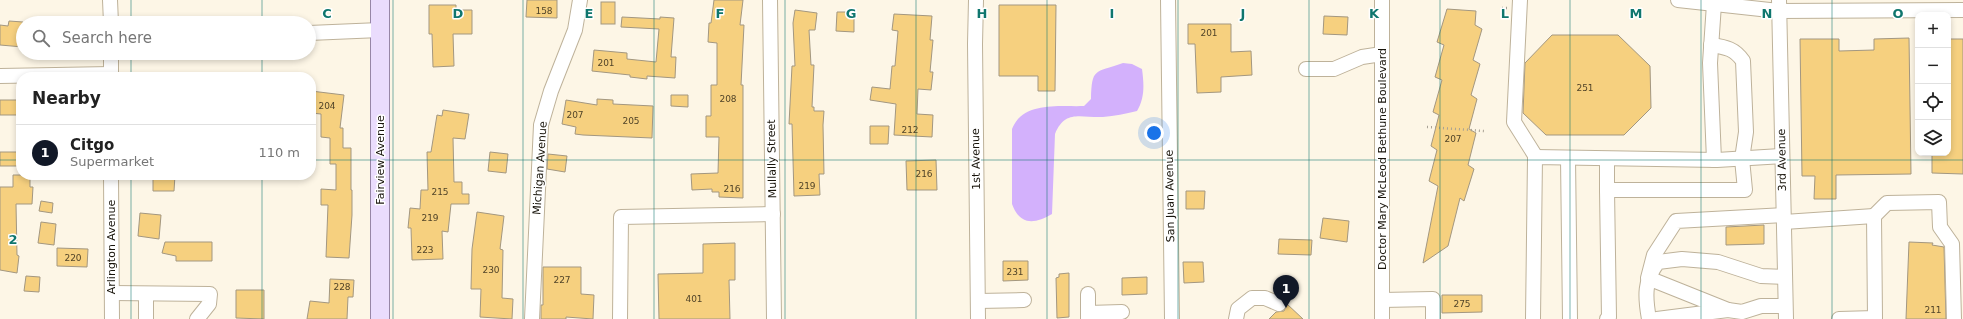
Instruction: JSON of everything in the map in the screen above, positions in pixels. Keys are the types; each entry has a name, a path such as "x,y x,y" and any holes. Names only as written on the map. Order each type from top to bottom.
{"main road":[{"name":"Fairview Avenue","path":"380,0 380,319"}],"street":[{"path":"110,0 111,16"},
{"name":"Michigan Avenue","path":"532,319 541,125 551,91 575,30 580,0"},
{"name":"Mullally Street","path":"770,0 774,319"},
{"name":"1st Avenue","path":"976,0 975,44 978,319"},
{"name":"San Juan Avenue","path":"1168,0 1172,319"},
{"name":"Doctor Mary McLeod Bethune Boulevard","path":"1382,0 1382,319"},
{"path":"1520,0 1514,122 1536,157 1533,319"},
{"path":"1678,0 1714,4 1963,10"},
{"path":"1714,4 1711,45 1714,160"},
{"name":"3rd Avenue","path":"1779,5 1785,313"},
{"path":"316,33 380,30"},
{"path":"1607,190 1745,190 1742,159 1746,132 1743,62 1738,53 1723,46 1711,45"},
{"path":"1306,69 1334,69 1362,57 1382,54"},
{"path":"111,60 111,72"},
{"path":"0,76 16,76"},
{"path":"1536,157 1714,160 1782,156"},
{"path":"1568,158 1570,319"},
{"path":"1606,159 1609,317 1607,319"},
{"name":"Arlington Avenue","path":"111,180 112,319"},
{"path":"1649,319 1645,300 1648,278 1654,255 1676,221 1874,216 1887,203 1939,202 1940,227 1952,244 1954,319"},
{"path":"620,319 621,217 773,214"},
{"path":"1839,319 1875,318 1874,216"},
{"path":"1648,278 1658,262 1682,259 1718,262 1761,276 1785,277"},
{"path":"1648,278 1728,310 1742,312 1761,306 1785,313"},
{"path":"112,293 210,294 209,304 197,319"},
{"path":"146,294 146,319"},
{"path":"1088,294 1088,316 1122,312"},
{"path":"1236,319 1238,309 1252,298 1265,298 1279,304"},
{"path":"1382,300 1432,299 1433,319"},
{"path":"978,301 1024,300"},
{"path":"1657,319 1728,310"}],"path":[{"path":"1427,127 1484,131"}],"shaded area":[{"path":"1123,63 1132,64 1142,69 1143,91 1140,106 1137,111 1103,117 1074,116 1064,121 1059,126 1055,134 1052,214 1040,220 1034,221 1029,221 1019,216 1012,204 1012,129 1017,120 1033,110 1043,107 1084,106 1091,99 1092,82 1096,73 1106,68"}],"building":[{"path":"527,0 557,0 557,18 526,17"},
{"path":"714,0 743,0 740,25 744,25 741,85 743,85 743,198 719,197 719,192 712,192 712,189 692,190 691,174 718,173 719,137 706,137 706,116 711,116 711,85 717,85 717,43 708,42 709,23 711,23"},
{"path":"601,2 615,2 615,24 601,24"},
{"path":"429,5 456,5 456,10 472,10 472,34 453,34 454,66 433,67 432,34 429,34"},
{"path":"999,5 1056,5 1055,91 1038,91 1038,76 999,76"},
{"path":"1447,9 1476,11 1475,25 1482,29 1473,60 1480,64 1471,95 1477,99 1469,129 1476,133 1468,165 1474,169 1464,201 1460,198 1448,246 1423,263 1438,186 1429,181 1437,150 1431,146 1439,115 1433,112 1442,80 1435,77 1444,45 1437,42"},
{"path":"795,10 817,13 815,30 809,30 811,65 814,65 812,107 814,107 814,111 824,111 824,174 819,174 820,195 794,196 792,124 789,124 792,66 795,66 793,23"},
{"path":"837,12 854,12 854,32 836,31"},
{"path":"894,14 932,16 930,40 933,40 930,72 933,72 931,90 918,89 917,114 933,115 932,137 894,135 896,104 870,100 872,87 890,89 892,66 895,66 898,31 892,30"},
{"path":"1324,16 1348,17 1347,35 1323,34"},
{"path":"622,17 660,19 660,17 674,18 671,57 676,57 675,78 647,76 647,79 630,77 630,75 592,71 594,50 627,53 627,59 656,62 659,29 621,27"},
{"path":"9,21 16,22 16,46 0,45 0,25 8,26"},
{"path":"1188,24 1231,24 1231,52 1251,51 1252,75 1221,77 1221,92 1197,93 1195,44 1188,44"},
{"path":"1552,35 1618,35 1650,66 1651,108 1624,135 1546,135 1523,113 1525,63"},
{"path":"1909,38 1911,174 1836,175 1836,199 1814,199 1815,176 1802,176 1800,39 1839,39 1839,51 1874,50 1874,39"},
{"path":"1951,39 1963,39 1963,174 1932,173 1932,156 1951,156"},
{"path":"316,92 344,95 340,128 343,128 343,148 351,148 352,215 349,258 326,257 328,205 321,205 321,189 336,190 336,164 330,164 330,138 321,137 321,114 316,114"},
{"path":"671,95 688,95 688,107 671,106"},
{"path":"597,99 613,100 613,104 653,106 652,138 575,134 576,127 562,124 566,100 597,105"},
{"path":"0,100 16,100 16,115 0,115"},
{"path":"443,110 469,114 465,139 453,138 454,182 462,182 462,194 469,194 469,204 451,204 448,232 442,231 443,259 412,260 411,228 408,228 410,208 420,209 421,190 428,190 427,152 431,152 437,115 442,116"},
{"path":"870,126 889,126 888,144 870,144"},
{"path":"0,152 16,152 16,166 0,166"},
{"path":"490,152 508,154 506,173 488,171"},
{"path":"548,154 567,156 565,172 547,169"},
{"path":"936,160 937,190 907,190 906,161"},
{"path":"13,175 16,175 16,180 30,180 30,187 33,187 32,204 16,204 17,255 19,256 17,273 0,270 0,187 13,187"},
{"path":"153,180 175,180 174,191 153,191"},
{"path":"1186,191 1205,191 1204,209 1186,209"},
{"path":"41,201 53,203 52,213 39,211"},
{"path":"477,212 504,216 500,249 503,250 502,298 513,299 512,319 480,317 481,289 471,289 472,249"},
{"path":"140,213 161,215 159,239 138,236"},
{"path":"1323,218 1349,221 1347,242 1320,238"},
{"path":"41,222 56,224 54,245 38,243"},
{"path":"1764,225 1764,244 1726,245 1726,227"},
{"path":"1279,239 1312,240 1311,255 1278,254"},
{"path":"165,242 212,242 212,261 176,261 176,256 162,253"},
{"path":"1909,242 1933,243 1932,245 1944,247 1946,319 1906,319"},
{"path":"735,243 735,280 729,280 730,319 659,319 658,274 703,273 703,244"},
{"path":"57,248 88,249 87,267 57,266"},
{"path":"1003,261 1028,261 1028,280 1003,281"},
{"path":"1183,262 1203,262 1204,282 1184,283"},
{"path":"543,267 581,267 581,294 594,295 593,319 566,317 566,319 541,319 541,305 543,305"},
{"path":"1069,273 1069,317 1057,318 1056,278 1059,277 1059,274"},
{"path":"26,276 40,277 39,292 24,291"},
{"path":"1147,277 1147,294 1122,295 1122,278"},
{"path":"330,279 354,280 353,297 348,297 347,319 307,319 310,301 329,303"},
{"path":"236,290 264,290 264,319 236,318"},
{"path":"1442,295 1482,295 1482,312 1442,313"},
{"path":"1287,304 1303,319 1269,319 1276,312 1284,311"}],"place":[{"name":"Citgo","path":"1286,308"}]}
